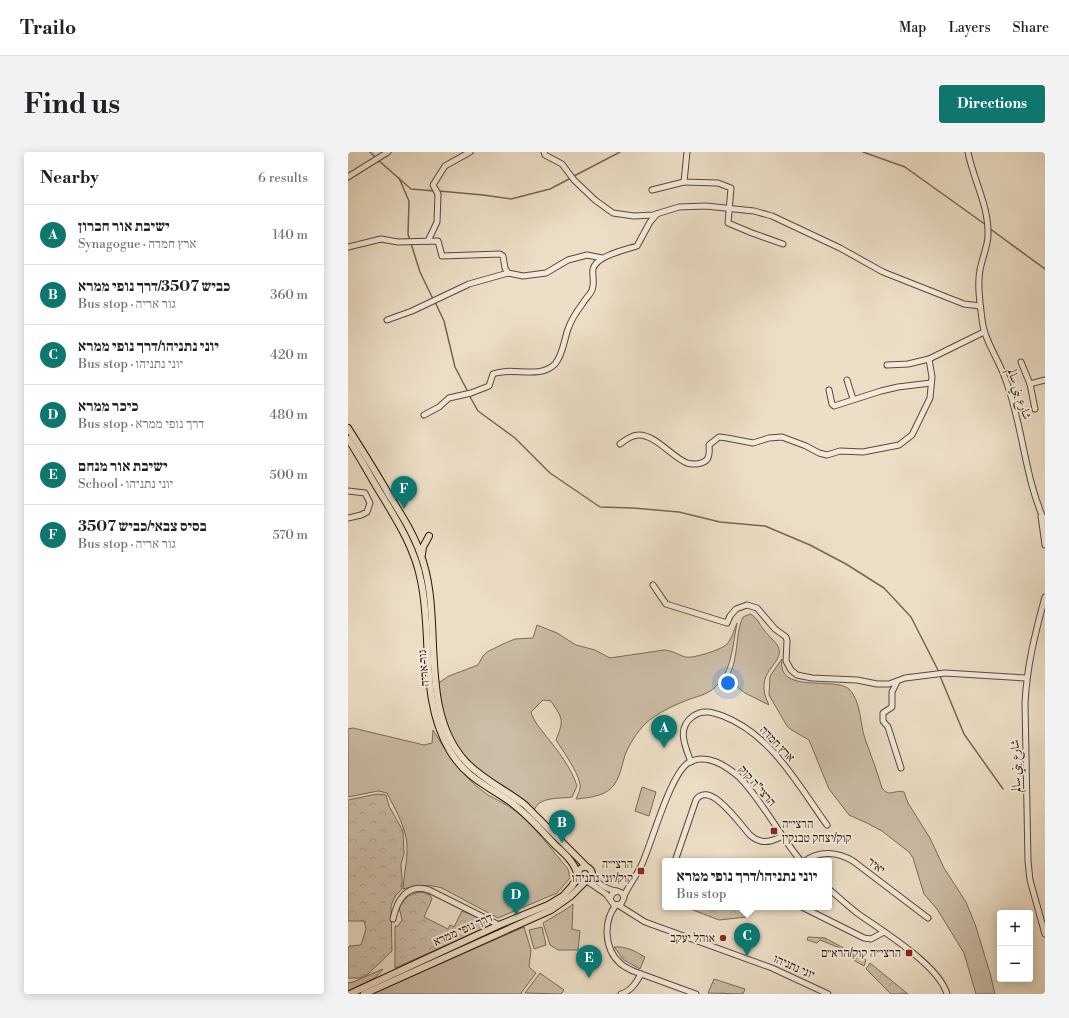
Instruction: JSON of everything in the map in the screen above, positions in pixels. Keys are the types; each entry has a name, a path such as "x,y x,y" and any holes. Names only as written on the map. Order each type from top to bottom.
{"main road":[{"name":"גור אריה","path":"348,428 415,539 422,558 429,588 439,705 451,740 472,768 484,778 525,805 586,866"},
{"name":"גור אריה","path":"348,439 405,534 415,557 423,589 429,676 433,706 438,725 445,742 461,766 480,783 511,803 525,815 567,857 576,868 578,875"},
{"path":"422,558 423,547 428,536"},
{"path":"586,866 590,868 592,873 591,878 587,881 581,880 578,875 581,867 586,866"},
{"name":"דרך נופי ממרא","path":"350,994 499,925 555,901 572,886 578,875"},
{"name":"דרך נופי ממרא","path":"364,994 551,910 571,896 587,881"}],"street":[{"path":"348,177 388,152"},
{"path":"428,241 437,222 438,194 433,185 445,166 470,152"},
{"path":"544,152 545,156 562,164 584,190 613,214 634,216 657,214 679,207 706,206 754,211 772,216 840,248 883,272 964,304 980,306"},
{"path":"684,182 687,152"},
{"name":"شارع بني سالم","path":"968,152 985,209 988,235 980,270 980,306 984,332 1005,378 1019,425 1029,471 1041,513"},
{"path":"652,190 684,182 718,183 730,188 728,222 752,234 783,244"},
{"path":"424,415 439,407 449,398 471,393 489,386 493,374 498,372 544,371 555,364 560,356 568,328 578,309 592,291 594,281 593,270 596,262 602,258 637,246 650,222 657,214"},
{"path":"348,247 381,239 398,242 438,241 442,256 500,254 503,256 505,268 508,273"},
{"path":"387,320 412,311 469,284 508,273 523,276 546,273 568,260 587,255 602,258"},
{"path":"887,365 908,364 929,359 984,332"},
{"path":"620,444 627,438 638,435 646,436 687,464 699,464 706,462 710,456 709,445 719,438 752,443 769,438 782,438 806,446 818,453 827,455 840,451 864,452 899,445 912,435 930,398 931,383 929,359"},
{"path":"1021,362 1030,384 1035,409"},
{"path":"847,380 853,399"},
{"path":"1030,384 1045,380"},
{"path":"829,390 832,404 834,406 892,388 931,383"},
{"path":"348,491 365,493 370,502 367,512 348,518"},
{"path":"1041,513 1045,522"},
{"path":"1041,513 1045,545"},
{"path":"653,585 666,604 727,624 730,616 736,609 747,605 757,608 775,629 786,637 786,661 791,670 797,675 812,678 857,680 877,684 889,684 905,678 945,673 1026,678"},
{"name":"شارع بني سالم","path":"1045,597 1026,678 1025,724 1028,861 1030,880 1045,934"},
{"path":"897,682 892,692 892,707 883,713 883,721 888,727 901,768"},
{"name":"ארץ חמדה","path":"691,762 683,738 684,728 689,719 704,712 710,712 729,718 751,732 773,752 788,770 827,825"},
{"name":"הרצי\"ה קוק","path":"691,762 699,759 711,760 734,773 752,792 799,858"},
{"path":"691,762 684,767 676,778 642,864 632,881 622,904 617,905 611,914 608,922 607,934 609,947 620,963 641,974 696,994"},
{"path":"676,858 696,800 702,795 710,796 725,806 756,840 768,842 782,836"},
{"name":"יאיר","path":"811,858 830,853 847,857 928,918"},
{"path":"592,873 595,880 608,888 618,891 624,898"},
{"path":"587,881 603,891 610,901 617,905"},
{"path":"611,914 610,901 612,894 624,889 632,881"},
{"path":"393,919 397,905 402,897 410,891 423,889 429,890 499,925"},
{"path":"832,892 857,913 935,972 942,981 947,994"},
{"name":"יוני נתניהו","path":"624,898 627,906 639,919"},
{"name":"יוני נתניהו","path":"617,905 639,919 656,927 772,968 828,994"},
{"path":"808,910 864,938 875,938 884,932"},
{"path":"487,919 491,925 490,930"},
{"path":"621,994 632,988 641,974"}],"green space":[{"path":"750,614 756,619 779,649 777,660 769,671 764,685 765,694 769,705 745,693 736,686 725,682 730,675 733,666 740,624 743,617"},
{"path":"737,623 727,670 716,687 709,692 684,701 660,713 645,724 636,735 625,755 617,781 610,789 599,795 576,799 580,790 579,779 556,740 561,720 551,701 543,700 531,712 537,725 560,753 577,786 572,797 550,799 536,806 534,811 518,796 487,777 473,766 452,737 442,712 437,684 449,676 478,665 487,652 503,644 515,639 533,638 537,625 557,633 576,645 595,650 610,658 664,650 685,657 694,657 706,654 728,643"},
{"path":"782,659 783,670 788,677 797,681 808,683 842,685 849,689 853,694 858,706 863,733 882,788 890,793 901,791 904,792 908,803 930,838 944,868 966,902 975,924 995,994 976,994 964,953 937,909 924,894 913,858 909,852 882,831 849,815 829,789 809,740 787,726 769,695 770,676"},
{"path":"353,728 424,745 432,743 433,730 457,766 471,781 488,795 505,804 522,816 536,830 568,869 570,878 557,893 498,918 442,888 422,886 403,889 407,852 406,837 400,820 387,793 378,791 348,797 348,729"},
{"path":"642,787 656,792 649,816 635,811"},
{"path":"377,794 386,795 389,806 403,831 404,854 401,864 402,889 396,895 391,905 392,951 368,974 360,978 348,978 349,946 361,945 366,929 364,921 348,921 348,800"},
{"path":"422,892 430,895 432,899 424,917 448,929 450,925 454,927 462,911 480,919 485,925 485,928 395,968 395,926 398,926 402,920 399,907 409,896"},
{"path":"573,904 572,929 580,931 578,950 558,950 550,945 543,923"},
{"path":"693,910 750,910 747,917 719,920"},
{"path":"524,927 531,950 529,967 536,973 521,993 522,994 372,994"},
{"path":"542,927 546,945 534,949 529,930"},
{"path":"808,937 825,938 866,960 864,966 841,953 840,948 820,940 817,943 807,940"},
{"path":"614,947 626,948 645,957 640,969 624,960"},
{"path":"870,963 908,994 891,994 866,969"},
{"path":"383,969 375,978 348,991 348,983"},
{"path":"540,973 564,990 561,994 525,993"},
{"path":"714,979 745,989 743,994 708,993"}],"waterway":[{"path":"370,152 375,157"},
{"path":"574,176 620,152"},
{"path":"863,152 905,167 986,225"},
{"path":"378,160 411,189 435,191"},
{"path":"399,178 409,201 408,234 420,272 433,299"},
{"path":"439,191 511,199 550,189 571,178"},
{"path":"989,228 1045,269"},
{"path":"435,302 444,321 455,367 468,392"},
{"path":"469,395 478,411 515,438 550,473 600,507 679,512 720,522 765,526 810,545 846,564 884,588 911,617 939,672"},
{"path":"940,676 964,734 1003,789"}],"place":[{"name":"בסיס צבאי/כביש 3507","path":"404,509"},
{"name":"ישיבת אור חברון","path":"664,748"},
{"name":"הרצי״ה קוק/יצחק טבנקין","path":"774,831"},
{"name":"כביש 3507/דרך נופי ממרא","path":"562,843"},
{"name":"הרצי״ה קוק/יוני נתניהו","path":"641,871"},
{"name":"כיכר ממרא","path":"516,915"},
{"name":"אוהל יעקב","path":"723,938"},
{"name":"הרצי״ה קוק/הרא״ם","path":"909,953"},
{"name":"יוני נתניהו/דרך נופי ממרא","path":"747,956"},
{"name":"ישיבת אור מנחם","path":"589,978"}]}
